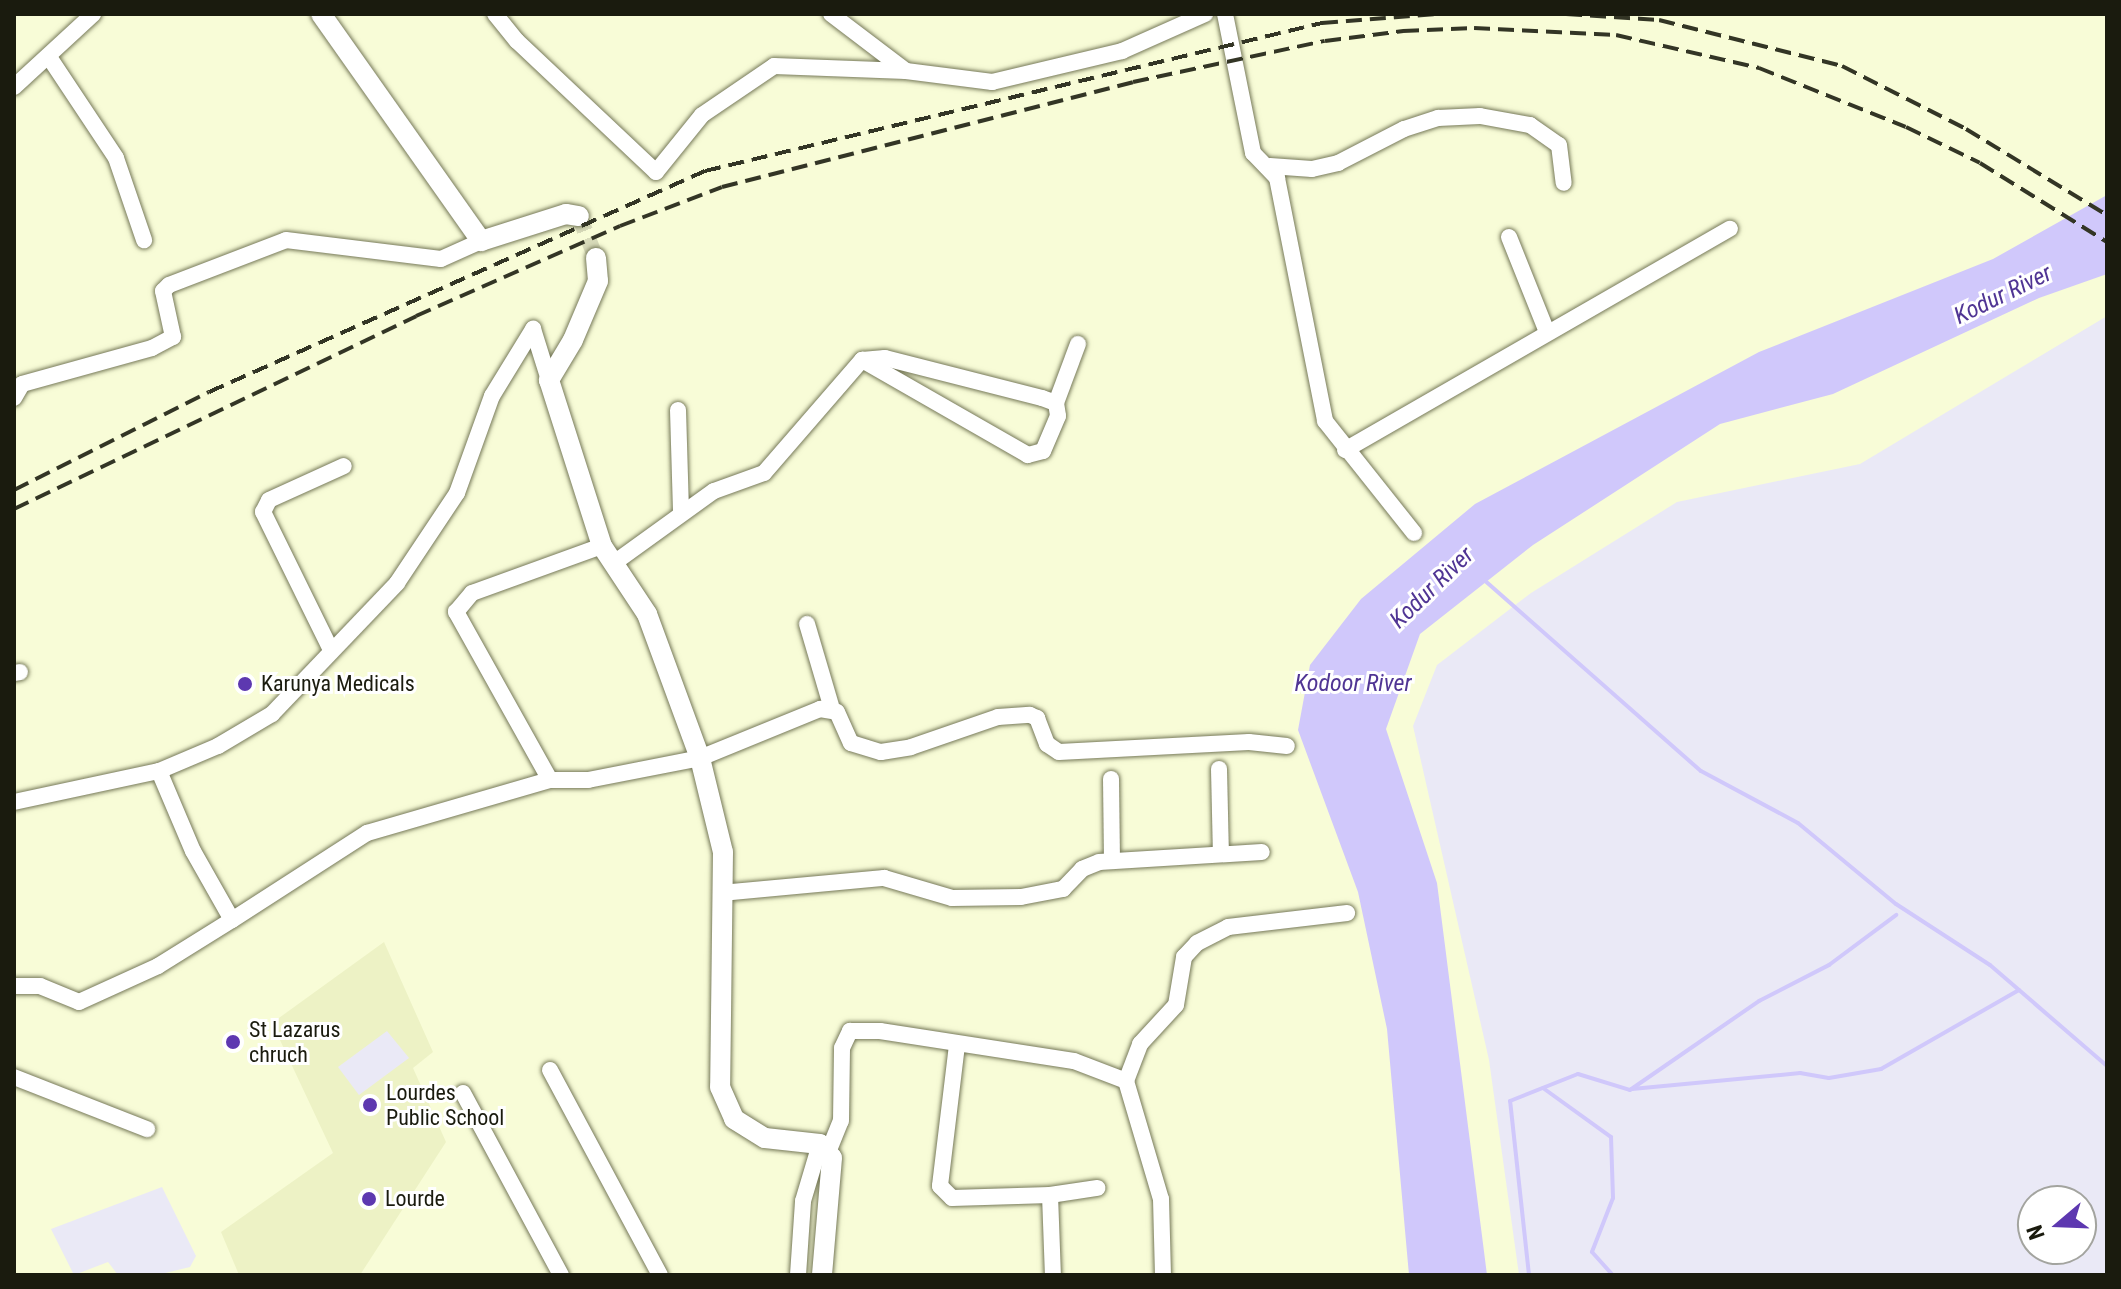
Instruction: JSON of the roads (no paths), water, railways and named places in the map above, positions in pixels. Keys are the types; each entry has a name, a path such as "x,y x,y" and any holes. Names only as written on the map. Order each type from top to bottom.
{"main road":[{"path":"321,14 383,97 450,205 481,241 566,214 579,216"},
{"path":"596,258 600,272 586,311 549,380 602,546 647,614 700,758 723,852 720,1087 734,1119 765,1138 825,1147 822,1275"}],"street":[{"path":"495,14 517,41 656,172 702,115 774,66 906,71 992,82 1037,75 1122,51 1205,14"},
{"path":"831,14 906,71"},
{"path":"1225,14 1253,153 1260,164 1312,169 1338,163 1404,129 1438,118 1480,116 1530,125 1559,145 1564,183"},
{"path":"14,87 49,57 83,16"},
{"path":"49,57 116,158 144,240"},
{"path":"1270,166 1325,421 1414,533"},
{"path":"1345,450 1730,229"},
{"path":"1509,237 1547,332"},
{"path":"14,398 22,384 152,348 173,337 163,291 169,285 286,240 441,259 481,241"},
{"path":"14,802 159,771 218,746 272,714 330,648 397,583 457,493 492,396 533,329 549,380"},
{"path":"862,360 1028,455 1043,451 1058,416 1056,403 1078,344"},
{"path":"614,563 714,491 764,473 862,360 885,358 1056,403"},
{"path":"678,410 681,513"},
{"path":"330,648 263,512 269,500 344,466"},
{"path":"550,780 456,612 472,593 602,546"},
{"path":"807,624 832,709 851,743 881,752 911,747 998,717 1030,715 1037,718 1047,744 1059,752 1249,742 1287,746"},
{"path":"14,986 40,986 79,1002 158,966 367,833 550,780 588,780 700,758 832,709"},
{"path":"1219,769 1221,854"},
{"path":"159,771 193,851 232,920"},
{"path":"1111,779 1112,861"},
{"path":"721,893 884,878 952,898 1021,897 1063,889 1090,864 1262,852"},
{"path":"1163,1275 1161,1199 1126,1081 1140,1044 1176,1005 1184,957 1197,943 1228,927 1347,913"},
{"path":"798,1275 803,1201 825,1147 841,1121 842,1048 847,1033 880,1031 1074,1061 1126,1081"},
{"path":"957,1045 940,1186 945,1195 1050,1195 1097,1188"},
{"path":"550,1070 660,1275"},
{"path":"14,1077 147,1129"},
{"path":"463,1093 561,1275"},
{"path":"1050,1195 1053,1275"}],"water":[{"name":"Kodoor River","path":"2107,195 2107,274 2039,298 1833,394 1720,424 1533,545 1420,634 1386,729 1437,883 1487,1275 1409,1275 1387,1029 1358,892 1298,730 1310,665 1361,599 1475,504 1759,352 1993,259"}],"waterway":[{"path":"1483,579 1701,771 1798,823 1896,904 1990,965 2107,1066"},
{"path":"1529,1275 1510,1101 1578,1074 1630,1090 1759,1001 1829,965 1896,915"},
{"path":"1632,1089 1800,1073 1829,1078 1881,1069 2019,990"},
{"path":"1543,1088 1611,1137 1613,1198 1592,1252 1613,1275"}],"tunnel":[{"path":"579,216 596,258"}],"railway":[{"path":"14,490 209,392 705,171 1322,23 1437,14"},
{"path":"1566,14 1659,20 1842,66 1966,129 2107,215"},
{"path":"14,509 416,316 620,226 722,187 1133,82 1325,41 1403,31 1474,28 1616,35 1759,68 1906,127 1980,163 2107,242"}],"place":[{"name":"Karunya Medicals","path":"245,684"},
{"name":"St Lazarus chruch","path":"233,1042"},
{"name":"Lourdes Public School","path":"370,1105"},
{"name":"Lourde","path":"369,1199"}],"water label":[{"name":"Kodur River","path":"2003,295"},
{"name":"Kodur River","path":"1432,588"}]}
